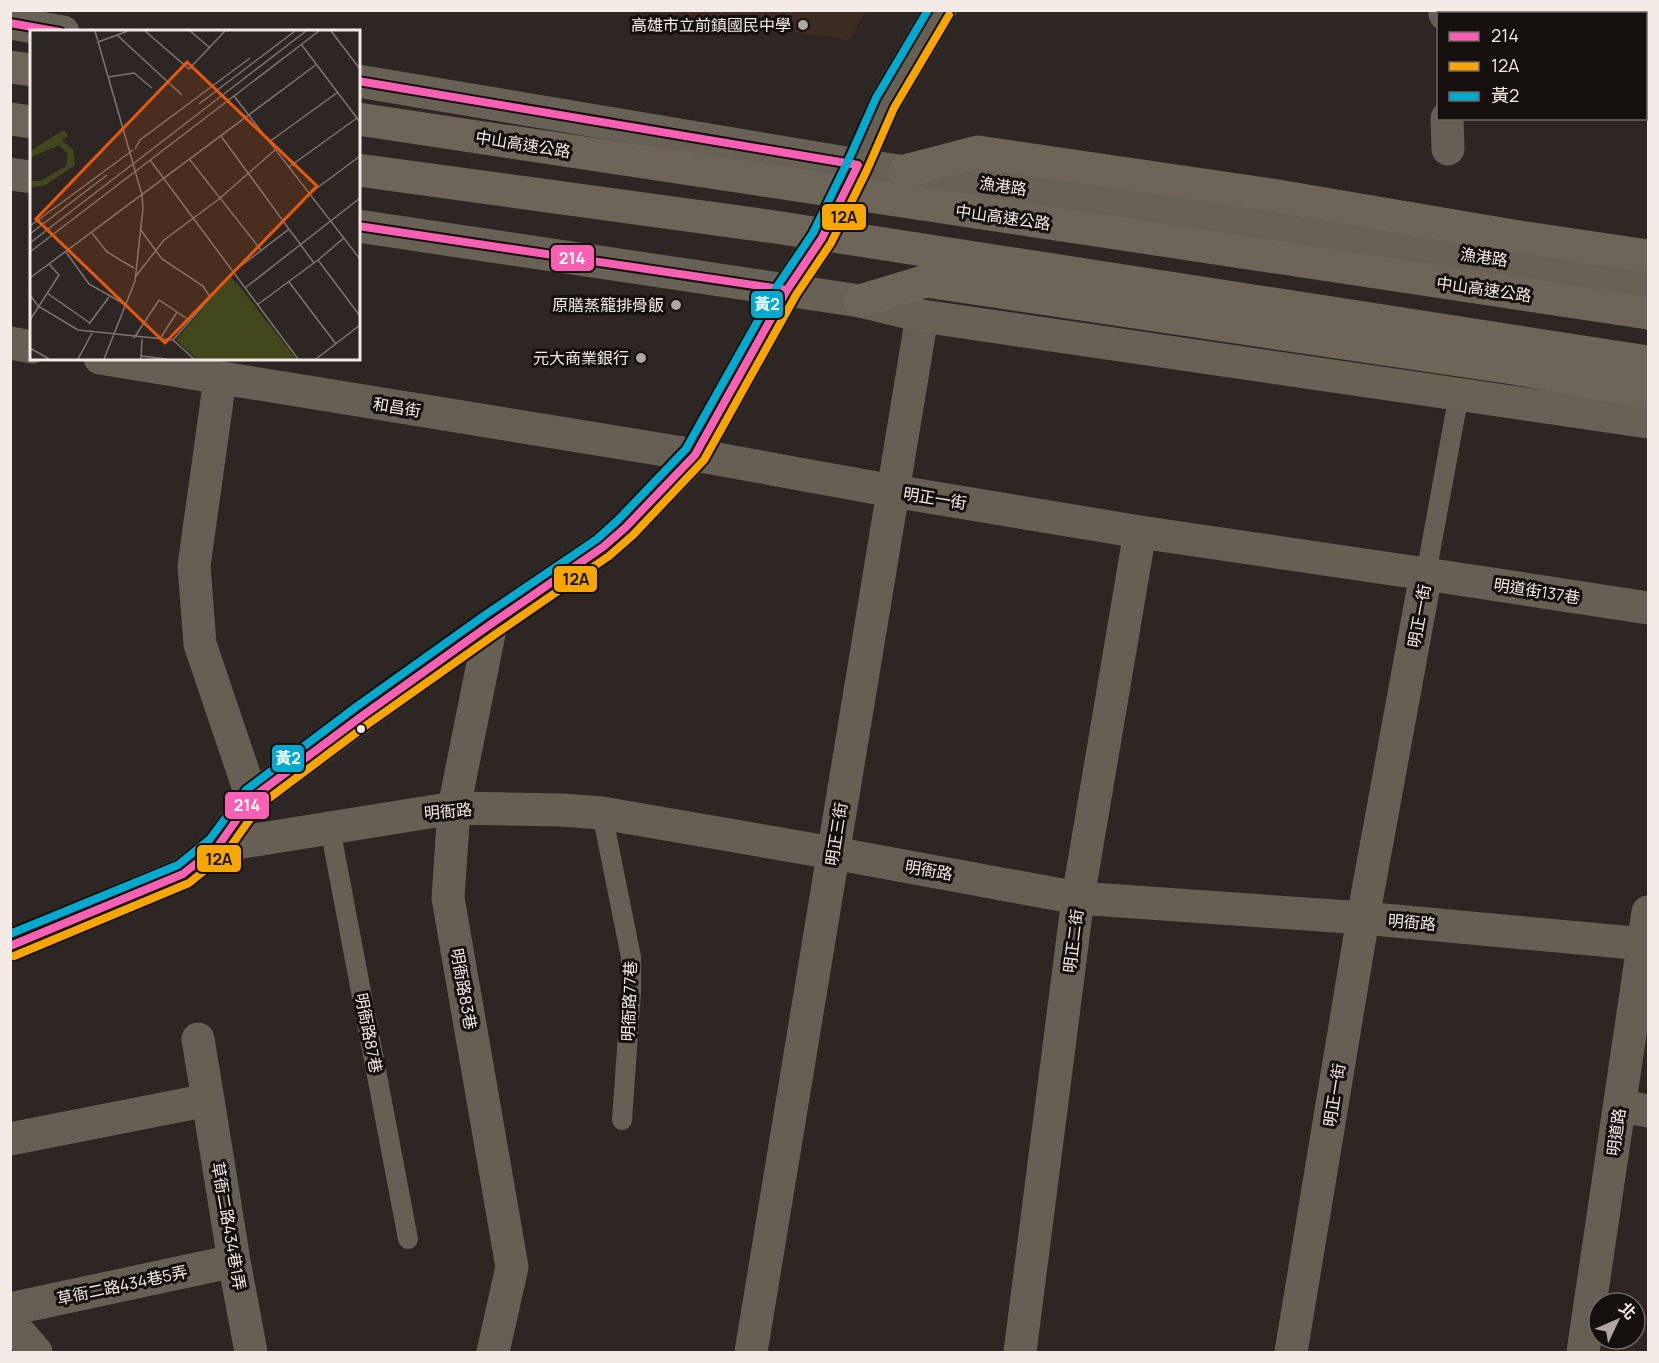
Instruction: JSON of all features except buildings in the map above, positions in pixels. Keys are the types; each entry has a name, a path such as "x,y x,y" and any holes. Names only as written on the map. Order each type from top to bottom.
{"highway":[{"path":"10,67 30,70"},
{"path":"10,119 30,122"},
{"name":"中山高速公路","path":"360,119 1648,313"},
{"path":"905,171 978,152 1265,194 1513,236 1648,256"},
{"path":"360,170 775,227 1648,362"},
{"path":"860,301 926,281 1513,368 1648,392"}],"street":[{"path":"10,946 183,874 218,846 252,798 362,716 603,547 625,528 695,455 787,290 822,238 885,103 940,10"},
{"path":"10,23 51,30"},
{"name":"漁港路","path":"360,81 852,177 905,171 1648,281"},
{"path":"10,174 30,177"},
{"path":"360,226 860,301 922,316 1648,422"},
{"name":"明正三街","path":"751,1353 922,316"},
{"path":"10,344 30,347"},
{"name":"和昌街","path":"111,360 695,455"},
{"path":"220,379 194,566 200,644 252,798"},
{"name":"明正一街","path":"695,455 1140,532 1426,574 1363,918 1291,1353"},
{"name":"明正二街","path":"1020,1353 1078,898 1140,532"},
{"name":"明道街137巷","path":"1426,574 1648,608"},
{"name":"明衙路83巷","path":"491,624 454,808 448,898 512,1267 493,1353"},
{"name":"明衙路","path":"218,846 454,808 561,810 602,813 1078,898 1363,918 1644,945"},
{"name":"明道路","path":"1583,1353 1634,1109 1648,912"},
{"name":"草衙二路434巷1弄","path":"198,1039 251,1353"},
{"path":"10,1139 208,1100"},
{"name":"草衙二路434巷5弄","path":"10,1309 234,1262"},
{"path":"10,1322 36,1353"}],"lane":[{"path":"1426,574 1459,394"},
{"name":"明衙路77巷","path":"602,813 631,957 631,992 622,1120"},
{"name":"明衙路87巷","path":"330,828 408,1239"}],"shaded area":[{"name":"高雄市立前鎮國民中學","path":"649,11 866,11 849,40"}],"transit line":[{"name":"黃2","path":"10,934 178,865 210,839 246,790 356,707 597,539 618,520 686,449 778,285 813,233 876,98 928,10"},
{"name":"12A","path":"14,956 189,883 226,853 260,805 368,724 609,556 633,535 704,460 796,295 831,243 894,108 949,15"},
{"name":"214","path":"10,23 49,30"},
{"name":"214","path":"10,946 183,874 218,846 252,798 362,716 603,547 625,528 695,455 787,290 822,238 858,165 360,81"},
{"name":"214","path":"360,226 787,290"}],"place":[{"name":"高雄市立前鎮國民中學","path":"803,25"},
{"name":"原膳蒸籠排骨飯","path":"676,305"},
{"name":"元大商業銀行","path":"641,358"}]}
